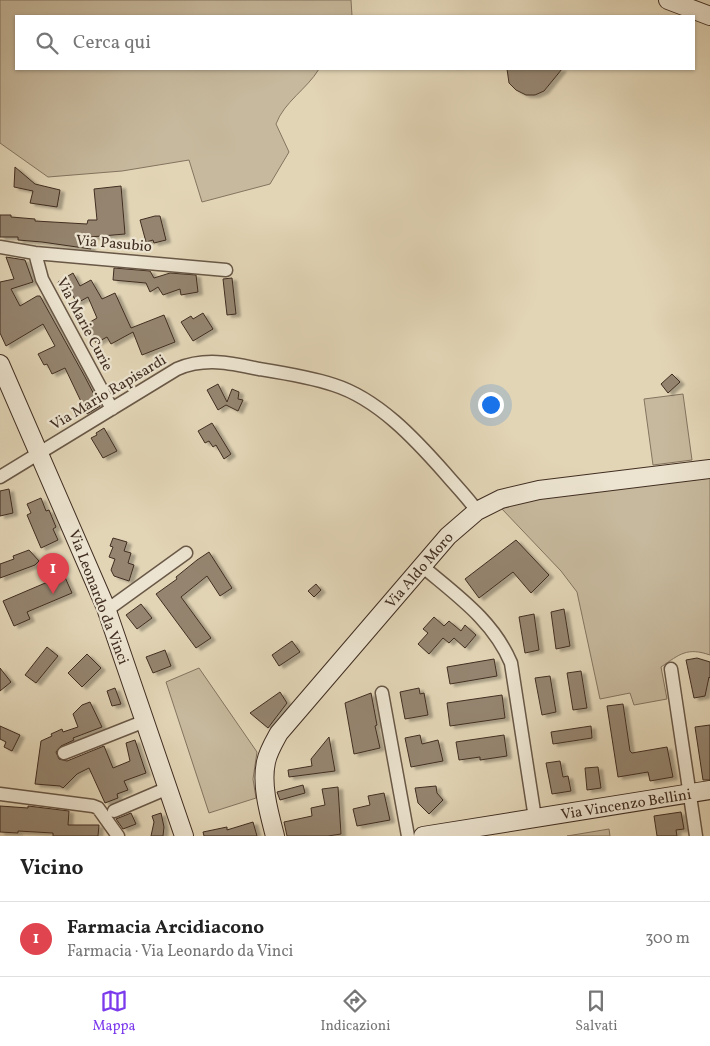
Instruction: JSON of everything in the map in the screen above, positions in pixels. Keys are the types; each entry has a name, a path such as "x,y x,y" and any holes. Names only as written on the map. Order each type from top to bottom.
{"main road":[{"path":"668,0 710,16"},
{"name":"Via Leonardo da Vinci","path":"0,364 107,610 184,836"},
{"name":"Via Aldo Moro","path":"275,836 269,812 265,774 266,762 273,743 286,723 448,536 477,511 501,499 539,490 710,469"},
{"name":"Via Vincenzo Bellini","path":"428,836 710,790"}],"street":[{"name":"Via Pasubio","path":"0,247 35,253 226,270"},
{"name":"Via Marie Curie","path":"35,253 42,279 112,409"},
{"name":"Via Mario Rapisardi","path":"0,476 178,368 187,364 202,362 226,362 297,375 335,385 364,400 389,416 426,452 477,511"},
{"path":"107,610 186,553"},
{"path":"422,566 475,611 504,646 511,662 535,818"},
{"path":"671,669 696,836"},
{"path":"382,693 408,836"},
{"path":"64,752 145,721"},
{"path":"114,811 168,788"},
{"path":"0,794 93,806 98,808 118,836"}],"shaded area":[{"path":"0,0 351,0 352,15 15,15 15,70 318,70 284,109 276,124 289,152 270,184 202,202 189,160 122,171 48,177 0,143"},
{"path":"683,394 692,460 653,465 644,399"},
{"path":"710,478 710,655 695,652 684,653 661,667 667,699 634,705 630,693 600,699 577,592 561,571 502,509 536,498"},
{"path":"199,668 257,752 253,779 256,798 209,813 166,682"},
{"path":"609,829 610,836 567,836"}],"building":[{"path":"507,70 561,70 544,91 535,95 526,95 516,90 509,83"},
{"path":"15,167 35,184 60,190 57,207 30,203 33,191 14,187"},
{"path":"121,186 125,234 90,237 91,249 18,240 18,237 0,237 0,215 35,219 35,221 87,224 88,220 97,220 94,189"},
{"path":"160,216 166,240 154,243 153,240 146,242 140,220"},
{"path":"6,257 25,260 33,282 11,289 20,306 40,296 100,406 87,414 65,368 52,374 47,364 44,365 38,354 55,346 43,324 6,346 0,333 0,282 14,279"},
{"path":"114,268 150,271 154,278 170,273 196,275 198,292 181,295 180,289 163,295 158,287 150,292 146,283 113,280"},
{"path":"73,273 80,286 91,280 102,299 115,293 131,328 164,315 175,342 142,355 133,332 111,344 107,337 96,343 85,325 97,318 88,297 77,303 70,291 65,294 58,282"},
{"path":"232,278 236,314 227,315 223,279"},
{"path":"203,313 213,329 193,341 181,322 191,316 193,319"},
{"path":"672,374 680,382 668,393 661,384"},
{"path":"218,384 227,402 232,389 239,392 238,399 243,400 238,411 226,405 218,410 207,390"},
{"path":"212,423 231,454 224,459 216,445 213,447 209,441 205,443 198,431"},
{"path":"104,428 117,451 103,458 91,438"},
{"path":"9,489 13,513 0,516 0,491"},
{"path":"41,498 46,511 49,510 56,527 53,529 58,540 41,548 27,515 31,513 27,504"},
{"path":"113,538 127,542 124,551 131,553 128,563 134,565 129,581 114,576 111,570 115,559 109,557 113,547 110,546"},
{"path":"516,540 549,575 531,593 513,572 479,598 465,579"},
{"path":"29,550 39,561 35,565 0,578 0,564 14,559 13,556"},
{"path":"209,552 232,588 220,596 207,576 181,597 211,638 196,648 156,594"},
{"path":"64,575 72,593 27,612 30,619 14,626 3,601"},
{"path":"316,584 321,590 314,597 308,591"},
{"path":"141,604 152,618 137,629 126,615"},
{"path":"564,609 570,646 556,649 551,612"},
{"path":"534,614 539,650 525,653 519,617"},
{"path":"434,617 444,626 449,621 461,631 465,625 476,635 465,648 454,638 449,643 443,638 429,654 418,644 428,633 423,629"},
{"path":"292,641 300,652 279,666 272,655"},
{"path":"47,647 58,656 36,683 25,675"},
{"path":"165,650 171,666 153,673 146,657"},
{"path":"87,654 101,668 82,687 68,673"},
{"path":"697,658 710,662 710,678 705,696 694,698 686,660"},
{"path":"494,659 497,676 450,684 447,667"},
{"path":"0,668 11,682 0,691"},
{"path":"581,671 587,708 573,710 567,673"},
{"path":"550,676 556,712 542,715 535,678"},
{"path":"115,688 121,704 112,706 107,691"},
{"path":"419,688 420,694 424,693 428,715 405,719 400,692"},
{"path":"280,692 287,703 268,728 250,713"},
{"path":"371,693 380,748 354,754 345,703"},
{"path":"502,695 505,718 450,726 447,703"},
{"path":"90,702 102,727 73,738 74,740 61,746 56,752 59,759 67,761 104,746 113,768 130,761 126,743 135,740 146,773 124,781 128,790 117,794 118,798 105,803 89,768 77,774 63,788 60,786 35,784 41,741 62,729 63,732 78,727 73,714 82,705"},
{"path":"623,704 630,751 632,753 667,747 673,777 650,781 648,772 618,777 607,706"},
{"path":"710,725 710,780 703,780 695,727"},
{"path":"0,726 20,735 12,751 4,747 6,742 0,739"},
{"path":"591,726 592,738 553,744 551,732"},
{"path":"420,735 422,744 438,740 443,761 411,767 405,738"},
{"path":"504,735 507,756 480,760 480,757 459,760 456,742"},
{"path":"329,737 335,771 289,777 288,770 312,766 311,759"},
{"path":"560,761 563,777 568,776 571,791 552,794 546,763"},
{"path":"598,767 601,788 587,790 585,768"},
{"path":"303,785 305,793 280,800 277,792"},
{"path":"436,786 437,793 443,800 429,814 418,803 415,788"},
{"path":"338,787 341,834 328,836 287,836 284,822 312,816 311,808 325,805 322,789"},
{"path":"384,793 390,820 357,826 353,809 370,805 368,796"},
{"path":"0,806 28,808 28,806 69,811 68,825 99,825 98,836 53,836 53,833 0,832"},
{"path":"681,812 684,829 676,830 677,836 657,836 654,816"},
{"path":"131,813 136,824 123,829 116,819"},
{"path":"161,813 164,827 163,836 151,836 154,822 152,816"},
{"path":"253,822 257,836 204,836 203,832 227,827 227,830"}],"place":[{"name":"Farmacia Arcidiacono","path":"53,594"}]}
